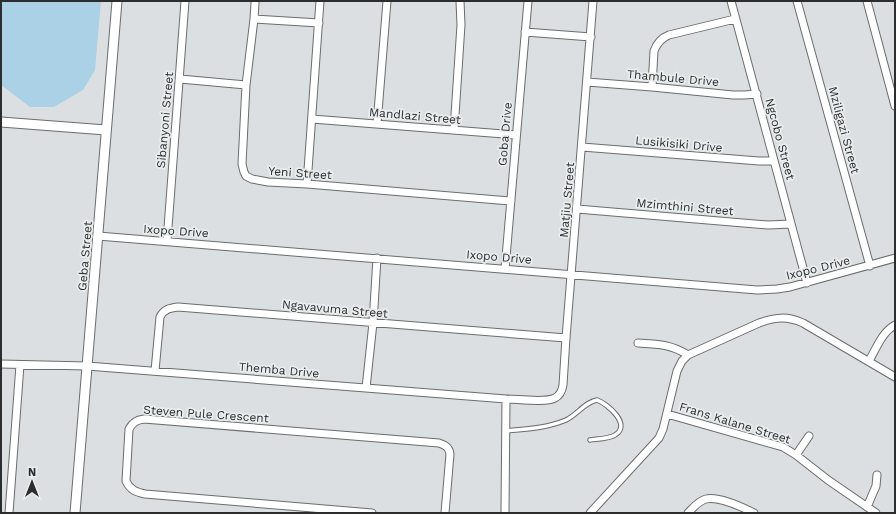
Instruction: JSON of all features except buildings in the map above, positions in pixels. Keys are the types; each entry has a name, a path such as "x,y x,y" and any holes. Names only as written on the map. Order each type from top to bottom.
{"street":[{"name":"Geba Street","path":"75,513 117,1"},
{"name":"Sibanyoni Street","path":"167,241 185,1"},
{"path":"307,184 320,1"},
{"path":"376,124 387,1"},
{"path":"454,130 461,25 460,1"},
{"name":"Goba Drive","path":"505,269 528,1"},
{"name":"Matjiu Street","path":"556,398 562,391 563,385 593,1"},
{"name":"Ngcobo Street","path":"730,1 757,94 807,283"},
{"name":"Mziligazi Street","path":"797,1 870,266"},
{"path":"867,1 895,106"},
{"name":"Yeni Street","path":"255,3 246,85 242,164 246,176 252,179 268,182 511,201"},
{"path":"254,19 319,23"},
{"path":"652,87 654,51 661,39 669,35 735,19"},
{"path":"525,32 591,37"},
{"path":"180,80 246,85"},
{"name":"Thambule Drive","path":"587,82 738,95 757,94"},
{"name":"Mandlazi Street","path":"312,119 516,135"},
{"path":"1,122 106,130"},
{"name":"Lusikisiki Drive","path":"582,147 774,161"},
{"name":"Mzimthini Street","path":"577,209 768,225 791,224"},
{"name":"Ixopo Drive","path":"98,236 757,290 777,289 807,283 895,258"},
{"path":"366,388 373,323 377,258"},
{"name":"Ngavavuma Street","path":"155,371 160,317 162,313 170,308 178,307 566,338"},
{"path":"590,513 659,438 663,429 677,371 682,361 688,355 759,323 778,318 796,320 895,377"},
{"path":"869,361 888,330 895,325"},
{"path":"638,343 669,346 688,355"},
{"name":"Themba Drive","path":"1,364 87,366 506,399 547,401 556,398"},
{"path":"9,513 20,365"},
{"path":"505,513 506,399"},
{"name":"Frans Kalane Street","path":"667,414 784,447 796,454 828,480 876,513"},
{"name":"Steven Pule Crescent","path":"372,513 145,494 134,491 126,481 129,429 134,422 144,419 439,443 446,446 450,454 445,513"},
{"name":"Frans Kalane Street","path":"796,454 808,436"},
{"path":"867,507 876,486 877,475"},
{"path":"688,513 700,502 710,499 723,501 754,513"}],"lane":[{"path":"505,431 543,427 559,423 573,416 591,402 597,400 602,402 617,415 620,429 618,433 613,436 590,440"}],"shaded area":[{"path":"1,1 101,1 95,70 83,90 54,107 30,107 1,85"}]}
